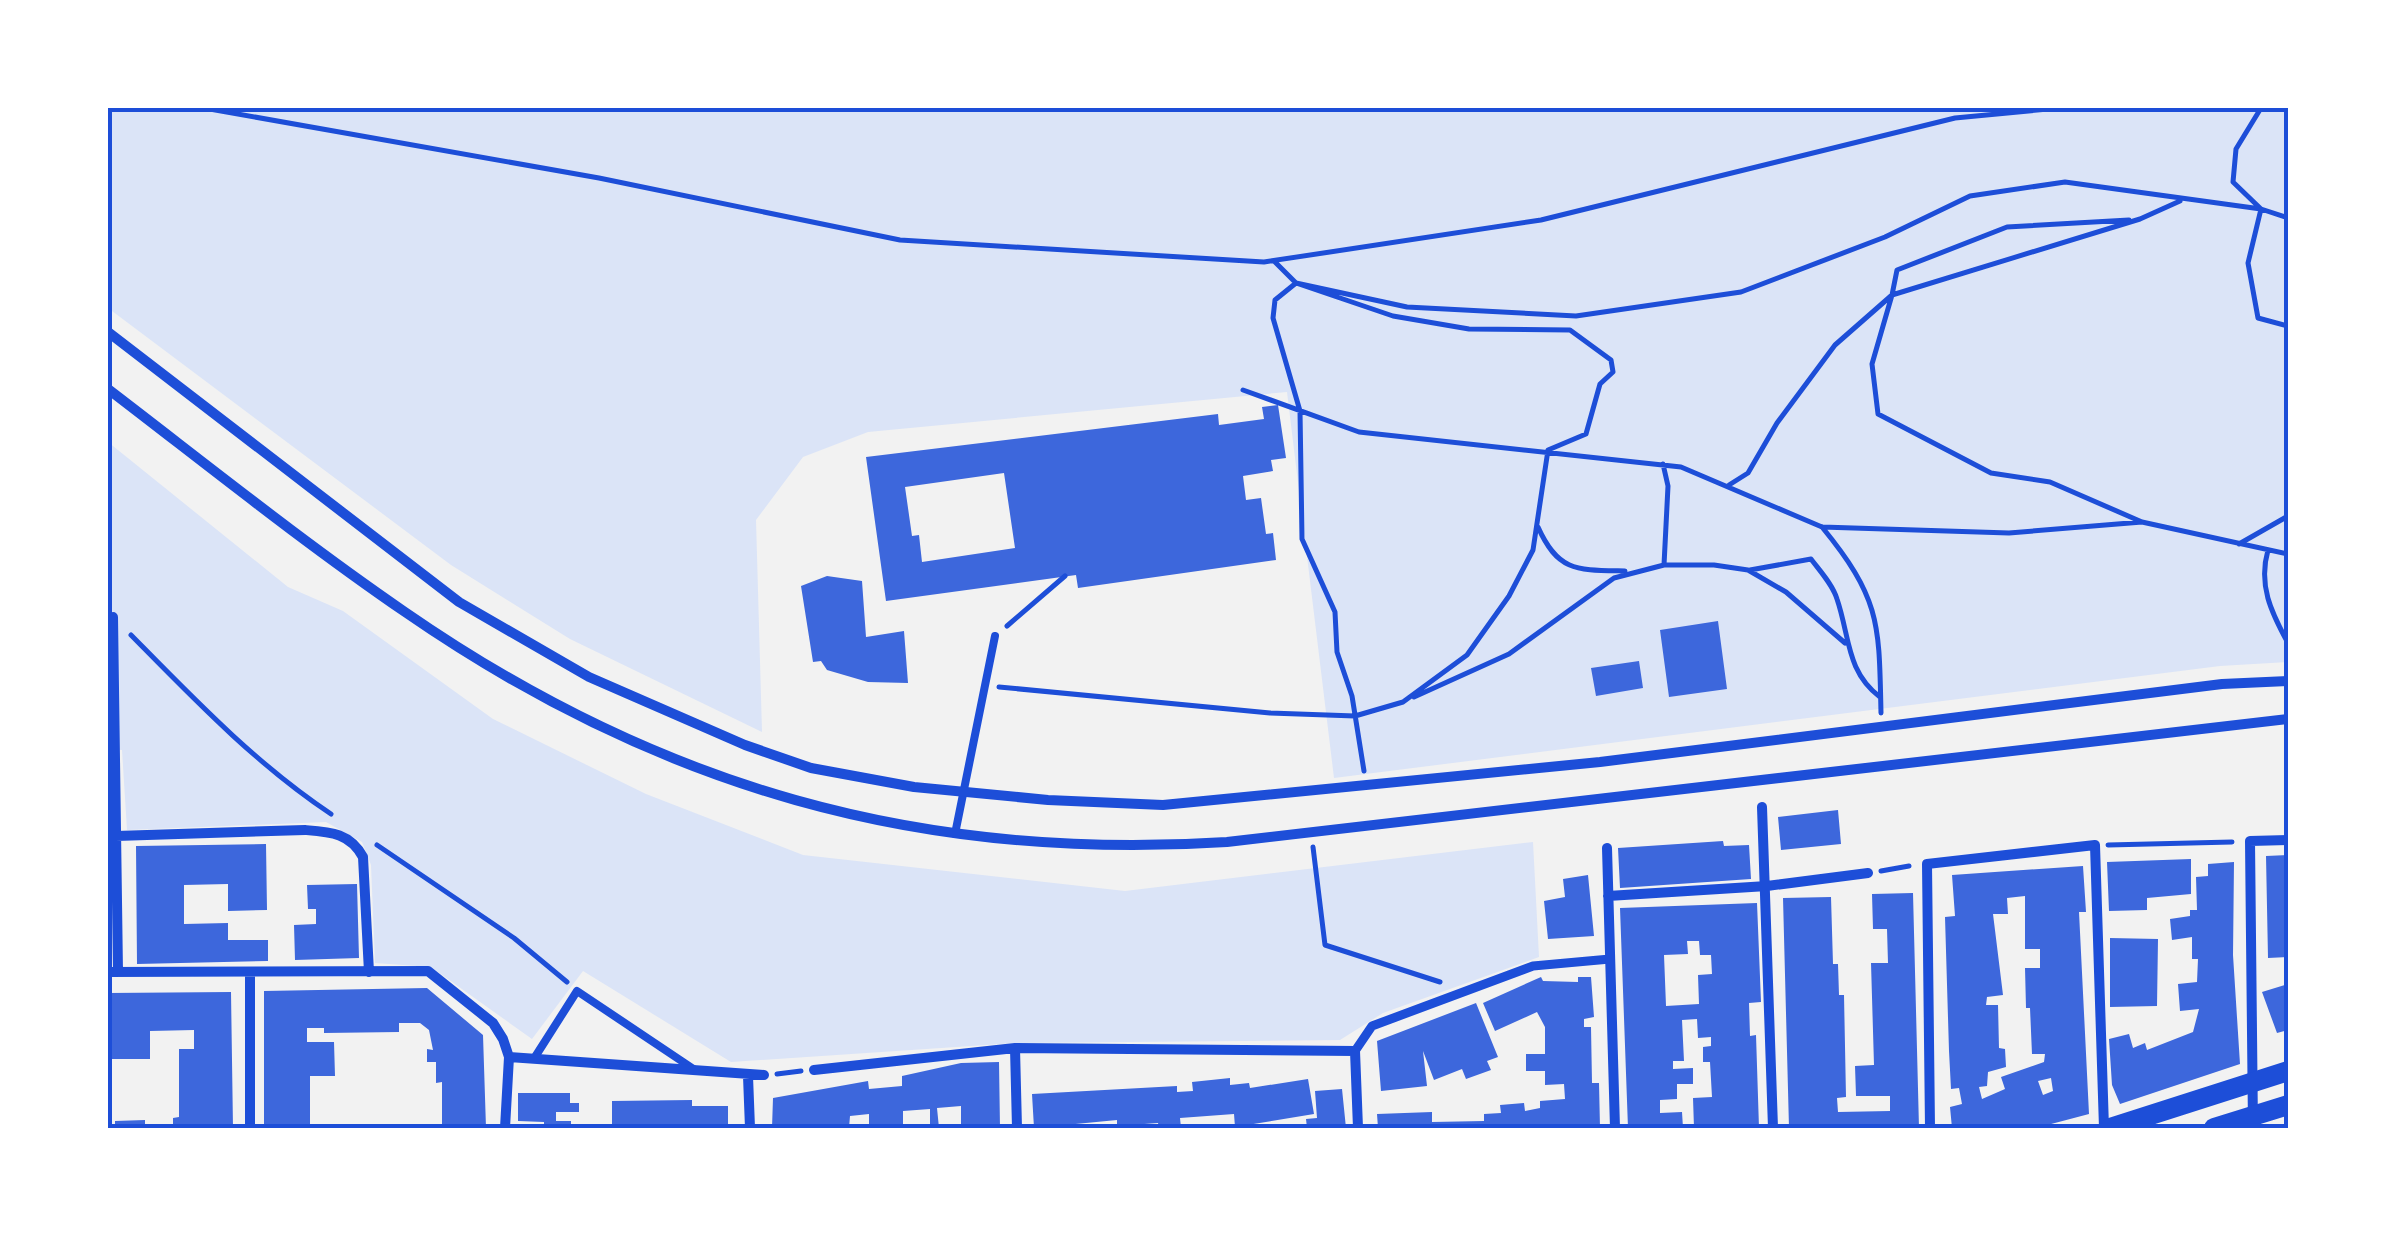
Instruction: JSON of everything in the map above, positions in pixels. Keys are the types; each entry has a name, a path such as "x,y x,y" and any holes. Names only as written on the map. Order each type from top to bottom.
{"main road":[{"path":"2107,1128 2288,1071"},
{"path":"2214,1128 2253,1122 2288,1105"}],"street":[{"path":"108,332 459,602 588,677 745,746 811,768 965,793 1163,805 1366,787 2222,684 2288,681"},
{"path":"108,389 406,613 575,714 644,748 740,786 809,807 955,834 1102,848 1311,834 2241,721 2288,719"},
{"path":"113,617 113,972 428,971 493,1023 509,1058 505,1128"},
{"path":"1762,807 1772,1128"},
{"path":"116,836 306,830 336,833 355,842 363,857 369,972"},
{"path":"2253,1122 2250,841 2288,840"},
{"path":"1930,1128 1927,864 2096,845 2107,1128"},
{"path":"1607,848 1615,1128"},
{"path":"1608,896 1767,886 1868,873"},
{"path":"1358,1128 1355,1051 1372,1026 1533,966 1610,958"},
{"path":"250,972 250,1128"},
{"path":"814,1070 1014,1048 1355,1051"},
{"path":"1014,1048 1017,1128"},
{"path":"509,1058 764,1075"},
{"path":"748,1076 750,1128"}],"lane":[{"path":"955,834 995,636"},
{"path":"535,1057 576,991 698,1072"}],"path":[{"path":"204,108 599,178 900,240 1274,260 1541,220 1955,118 2059,108"},
{"path":"2260,108 2236,149 2232,182 2261,209"},
{"path":"1366,787 1356,716 1337,652 1335,612 1302,540 1300,411 1273,318 1275,300 1296,284 1407,307 1576,316 1741,292 1884,238 1970,196 2065,182 2261,209 2288,218"},
{"path":"1728,486 1748,473 1777,423 1836,346 1892,295 2140,219 2183,200"},
{"path":"2261,209 2248,264 2258,318 2288,326"},
{"path":"2140,219 2006,227 1897,270 1872,364 1878,414 1992,472 2050,482 2142,522 2288,554"},
{"path":"1274,260 1296,284 1393,316 1469,328 1570,330 1590,343 1612,360 1613,372 1600,384 1586,434 1548,450"},
{"path":"1243,390 1360,432 1663,464 1728,486 1822,527 2009,533 2142,522"},
{"path":"1403,702 1466,655 1509,596 1533,550 1548,450"},
{"path":"1663,464 1668,486 1664,565"},
{"path":"2238,544 2288,516"},
{"path":"1536,524 1550,556 1564,565 1631,571"},
{"path":"1822,527 1867,588 1880,645 1881,727"},
{"path":"2268,550 2262,572 2270,610 2288,643"},
{"path":"986,686 1270,714 1356,716 1403,702 1509,654 1614,578 1631,571 1664,565 1714,564 1748,570 1811,559 1837,596 1845,643 1862,683 1880,697"},
{"path":"1748,570 1786,592 1845,643"},
{"path":"995,636 1066,576"},
{"path":"113,617 224,728 290,786 332,815"},
{"path":"1311,834 1326,945 1466,991"},
{"path":"2096,845 2250,841"},
{"path":"376,844 514,938 576,991"},
{"path":"1868,873 1927,864"},
{"path":"764,1075 814,1070"}],"shaded area":[{"path":"108,108 2288,108 2288,662 2220,666 1334,778 1287,392 868,432 803,457 756,520 762,732 570,639 451,565 108,308"},
{"path":"108,442 288,587 343,611 493,719 646,794 803,855 1125,891 1533,842 1539,957 1383,1013 1340,1040 1016,1043 731,1062 583,971 532,1039 431,967 375,963 371,865 362,842 326,822 127,830 122,750 108,749"}],"building":[{"path":"1278,405 1286,458 1271,460 1273,471 1243,476 1246,500 1261,498 1266,534 1273,533 1276,560 1078,588 1076,575 886,601 866,457 1218,414 1219,425 1264,419 1262,407","holes":["1004,473 1015,548 922,562 919,535 912,536 905,487"]},
{"path":"827,576 862,581 866,637 904,631 908,683 868,682 827,670 821,661 813,662 801,586"},
{"path":"1718,621 1727,689 1669,697 1660,630"},
{"path":"1639,661 1643,688 1596,696 1591,668"},
{"path":"1838,810 1841,844 1781,850 1778,817"},
{"path":"1723,841 1724,846 1749,845 1751,879 1620,888 1618,848"},
{"path":"266,844 267,910 228,911 228,884 184,885 184,924 228,923 228,940 268,940 268,961 137,964 136,846"},
{"path":"2288,855 2288,957 2268,958 2266,856"},
{"path":"2191,859 2191,894 2147,898 2147,910 2109,911 2107,862"},
{"path":"2234,862 2233,955 2240,1064 2120,1104 2112,1085 2109,1039 2129,1034 2133,1048 2145,1043 2147,1050 2193,1032 2199,1009 2180,1011 2178,984 2197,982 2198,959 2192,959 2192,937 2172,940 2170,919 2190,916 2190,910 2197,910 2196,877 2208,876 2208,864"},
{"path":"2083,866 2086,912 2079,912 2089,1114 2036,1128 1952,1128 1950,1107 1962,1104 1959,1088 1951,1089 1949,1051 1945,917 1955,916 1952,875","holes":["2025,896 2025,949 2040,949 2040,968 2025,968 2026,1008 2030,1008 2032,1054 2045,1054 2044,1062 2001,1077 2005,1089 1982,1099 1979,1087 1987,1086 1988,1072 2006,1067 2005,1049 1999,1048 1998,1005 1986,1005 1987,997 2003,995 1993,914 2008,914 2007,898","2051,1078 2053,1091 2043,1095 2038,1081"]},
{"path":"1588,875 1594,936 1548,939 1544,901 1565,897 1563,879"},
{"path":"357,884 359,958 295,960 294,925 316,924 316,909 308,909 307,885"},
{"path":"1913,893 1919,1128 1789,1128 1783,898 1831,897 1833,964 1838,964 1839,995 1844,995 1846,1097 1837,1098 1838,1112 1890,1111 1890,1096 1856,1096 1855,1066 1874,1065 1871,963 1888,963 1887,929 1873,929 1872,894"},
{"path":"1757,903 1761,1002 1749,1003 1750,1036 1756,1035 1759,1128 1694,1128 1693,1098 1712,1097 1710,1062 1703,1062 1703,1047 1711,1046 1711,1037 1698,1038 1697,1019 1682,1020 1684,1061 1673,1061 1673,1069 1693,1068 1693,1084 1677,1084 1677,1099 1660,1100 1660,1113 1682,1112 1683,1128 1628,1128 1620,908","holes":["1687,941 1699,941 1700,955 1711,955 1712,974 1698,975 1699,1004 1666,1006 1664,955 1688,954"]},
{"path":"2110,938 2158,939 2157,1006 2110,1007"},
{"path":"1541,977 1543,981 1578,982 1578,977 1591,977 1594,1017 1584,1019 1584,1027 1591,1027 1592,1083 1599,1083 1600,1128 1378,1128 1377,1114 1432,1112 1432,1122 1484,1121 1484,1114 1501,1113 1500,1105 1524,1103 1525,1111 1540,1108 1540,1101 1565,1099 1564,1084 1545,1085 1545,1071 1526,1071 1526,1054 1545,1054 1545,1027 1537,1012 1495,1031 1483,1003"},
{"path":"2288,984 2288,1030 2277,1033 2262,992"},
{"path":"427,988 483,1035 486,1128 442,1128 442,1082 436,1083 436,1062 427,1062 427,1049 433,1050 429,1030 420,1023 399,1023 399,1032 324,1033 324,1028 307,1028 307,1042 334,1042 335,1076 310,1076 310,1128 264,1128 264,991"},
{"path":"231,992 233,1128 173,1128 173,1118 179,1117 179,1049 194,1049 194,1030 150,1031 150,1059 108,1059 108,993"},
{"path":"1476,1003 1498,1057 1487,1061 1491,1070 1466,1079 1462,1069 1434,1080 1423,1051 1427,1086 1381,1091 1377,1041"},
{"path":"999,1062 1000,1128 961,1128 961,1106 937,1108 939,1128 930,1128 930,1109 903,1111 903,1128 869,1128 869,1114 850,1116 849,1128 772,1128 773,1098 868,1081 869,1089 902,1086 902,1076 961,1063"},
{"path":"1230,1078 1230,1085 1249,1083 1250,1088 1308,1079 1314,1114 1235,1127 1234,1114 1180,1118 1181,1128 1159,1128 1158,1123 1117,1126 1117,1120 1034,1128 1032,1094 1177,1086 1177,1092 1193,1091 1192,1082"},
{"path":"1342,1089 1346,1128 1307,1128 1306,1119 1317,1118 1315,1091"},
{"path":"518,1093 570,1093 570,1103 579,1103 579,1112 556,1112 556,1121 571,1121 571,1128 544,1128 544,1122 518,1121"},
{"path":"692,1100 692,1106 728,1106 728,1128 612,1128 612,1101"},
{"path":"145,1120 145,1128 115,1128 115,1121"},
{"path":"403,1124 428,1124 428,1128 403,1128"}]}
